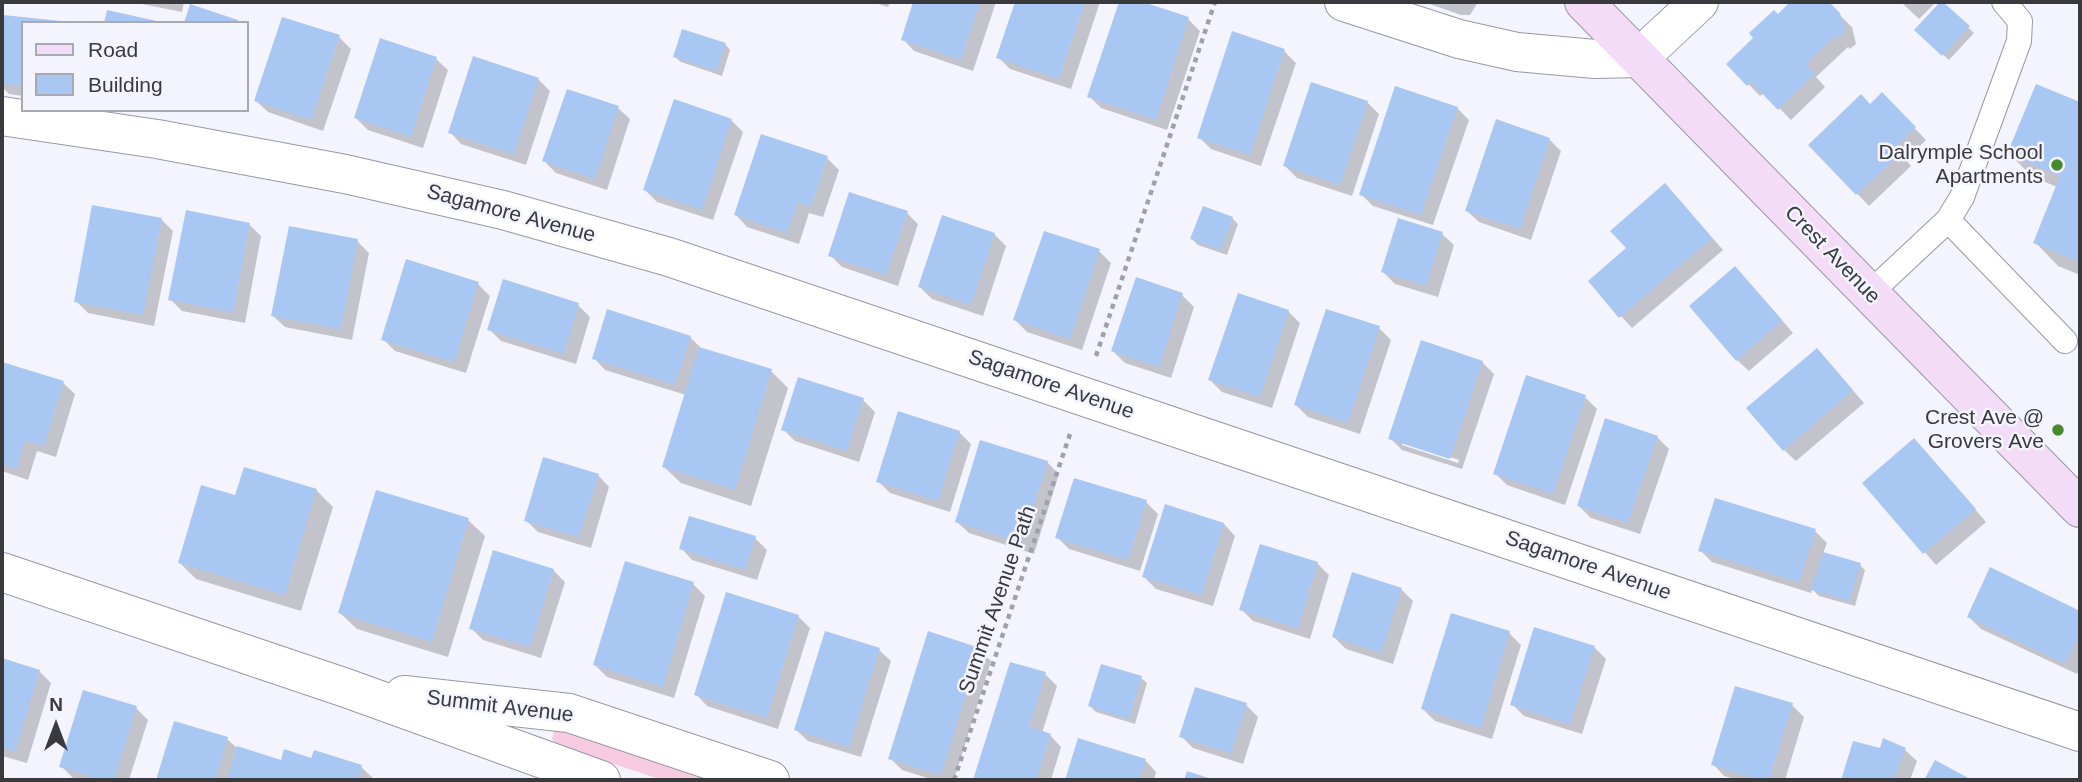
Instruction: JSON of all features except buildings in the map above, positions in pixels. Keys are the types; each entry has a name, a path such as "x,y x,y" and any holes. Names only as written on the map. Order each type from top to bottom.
{"main road":[{"name":"Crest Avenue","path":"1584,2 2080,508"}],"street":[{"path":"1344,2 1446,36 1517,52 1571,58 1639,58 1699,2"},
{"name":"Sagamore Avenue","path":"2,116 157,139 345,174 503,210 669,257 2080,732"},
{"name":"Summit Avenue","path":"2,572 346,688 601,780"},
{"name":"Summit Avenue","path":"346,688 569,713 770,780"}],"lane":[{"path":"1870,293 1948,220 1962,197 2019,40 2020,21 2004,2"},
{"path":"1948,220 2065,341"}],"path":[{"path":"1099,347 1215,2"},
{"name":"Summit Avenue Path","path":"954,780 1072,429"}],"shaded area":[{"path":"559,729 711,780 662,780 557,745 552,739 554,731"}],"place":[{"name":"Dalrymple School Apartments","path":"2057,165"},
{"name":"Crest Ave @ Grovers Ave","path":"2058,430"}]}
